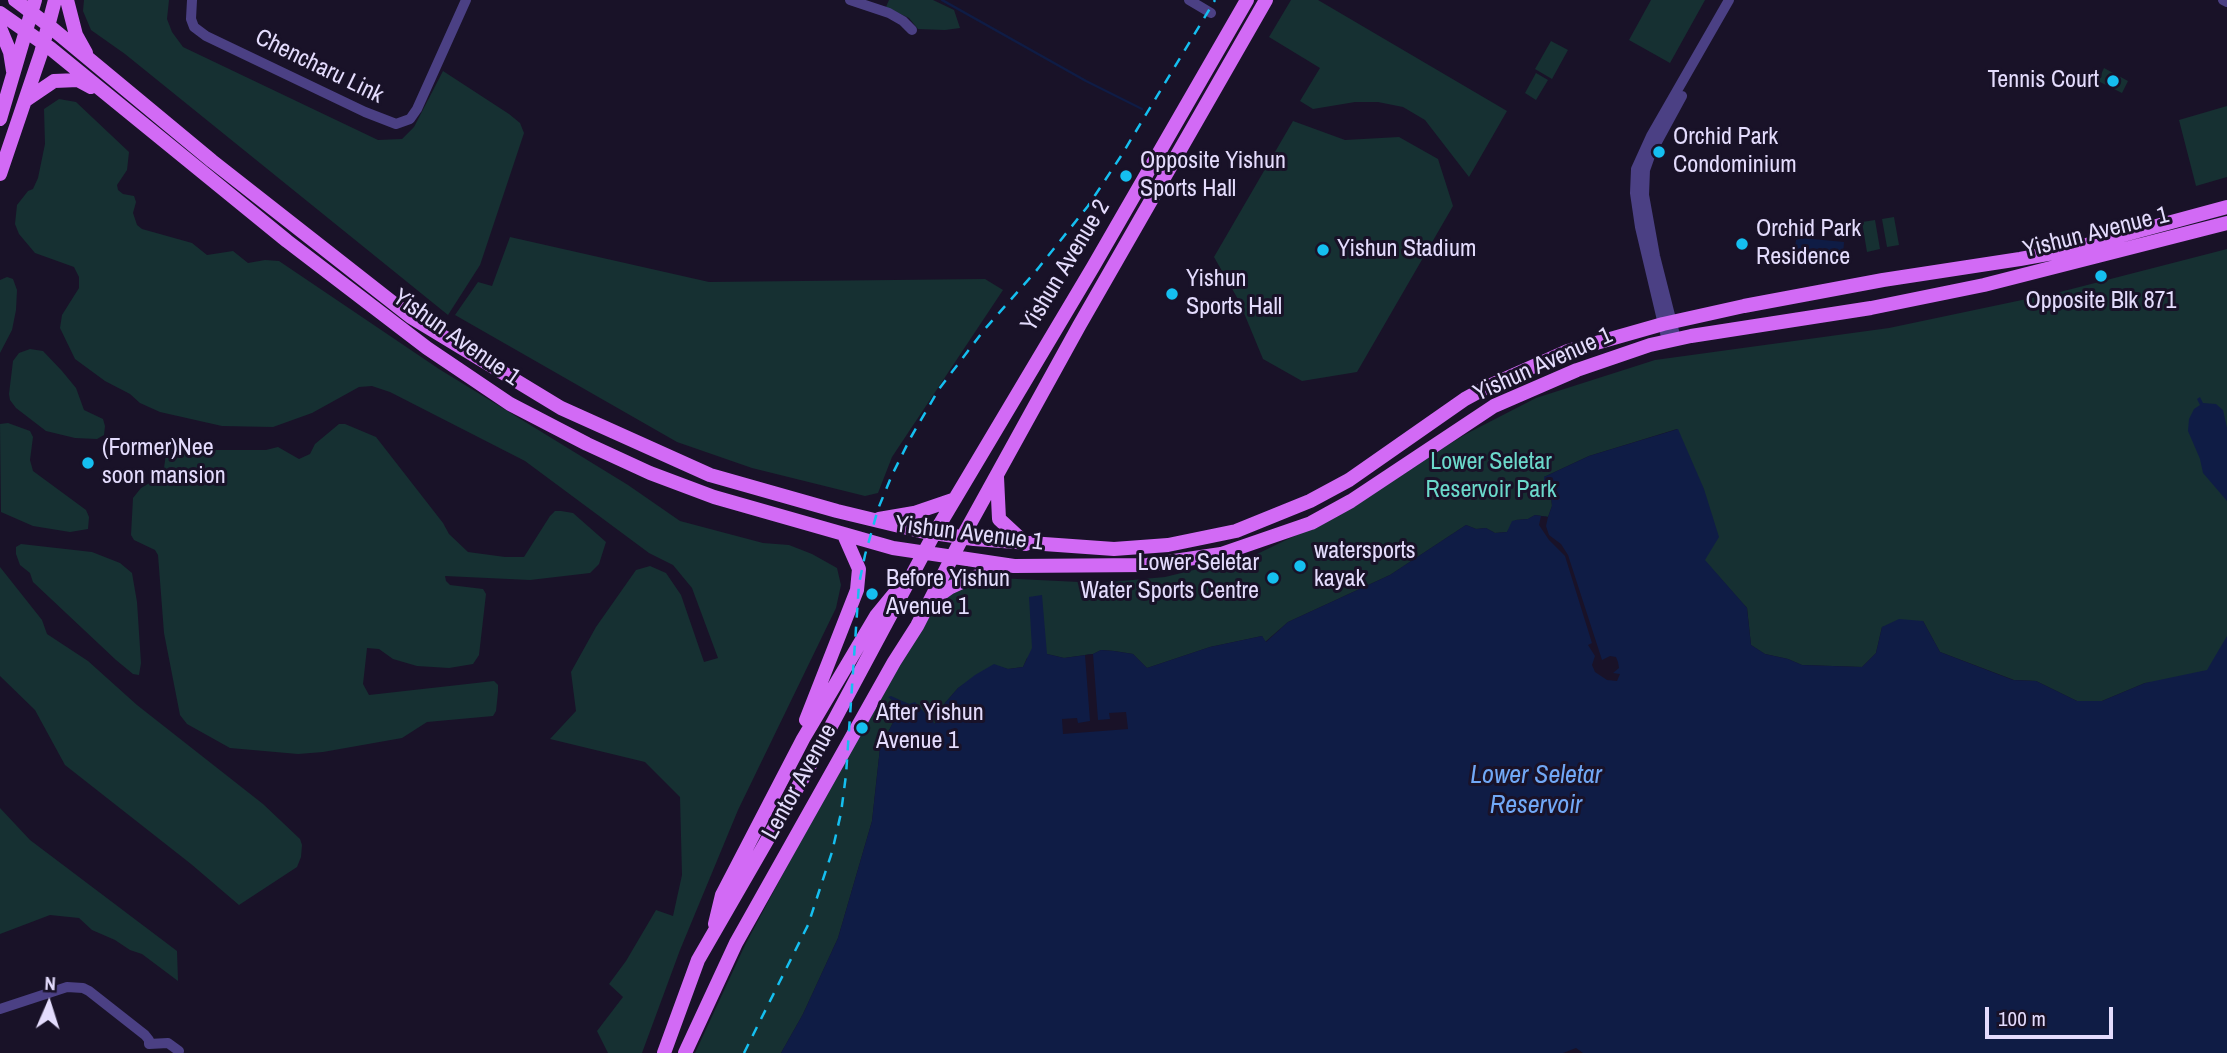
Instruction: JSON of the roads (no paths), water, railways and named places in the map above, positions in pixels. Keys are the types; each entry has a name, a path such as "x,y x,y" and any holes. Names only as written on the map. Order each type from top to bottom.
{"main road":[{"name":"Yishun Avenue 1","path":"15,0 33,6 48,25 212,161 411,317 561,408 710,475 934,534 1026,544 1073,548 1133,547 1198,541 1236,531 1284,514 1349,480 1486,387 1568,351 1744,306 2064,251 2227,207"},
{"path":"0,174 44,44 55,0"},
{"path":"67,0 76,34 90,60"},
{"name":"Yishun Avenue 2","path":"923,554 1161,152 1247,0"},
{"name":"Yishun Avenue 2","path":"962,538 1266,0"},
{"path":"0,120 33,6"},
{"name":"Yishun Avenue 1","path":"0,13 44,44 256,217 362,299 427,348 510,404 650,473 714,497 844,535 923,554 1014,566 1147,565 1222,554 1311,523 1352,501 1494,406 1577,370 1671,340 1905,301 2066,265 2227,223"},
{"path":"0,28 10,52 14,75"},
{"path":"26,100 54,81 65,79 78,80 106,94"},
{"path":"1883,280 1882,290 1889,299 1905,301"},
{"path":"1848,286 1866,289 1871,295 1871,308"},
{"path":"997,472 999,519 1026,544"},
{"path":"873,520 914,513 955,499"},
{"path":"780,783 858,590 859,569 844,535"},
{"name":"Lentor Avenue","path":"685,1053 736,943 930,601 962,538"},
{"path":"1133,547 1125,552 1124,559 1127,562 1147,565"},
{"name":"Lentor Avenue","path":"664,1053 698,960 855,685 923,554"},
{"path":"930,601 971,578 1014,566"},
{"path":"711,940 722,895 803,739 876,615 912,574"}],"street":[{"name":"Chencharu Link","path":"192,0 191,19 194,27 206,36 396,124 410,119 418,109 466,0"},
{"path":"850,0 889,13 912,30"},
{"path":"1189,0 1211,13"},
{"path":"1671,340 1640,227 1635,193 1636,169 1651,136 1729,0"},
{"path":"1667,324 1644,195 1646,170 1651,153 1736,0"},
{"path":"0,1009 66,987 82,988 145,1035 146,1049 168,1043 179,1051"}],"water":[{"path":"1802,238 1844,242 1843,257 1786,266 1785,254 1795,248 1796,240"},
{"path":"2200,397 2203,403 2216,404 2223,410 2227,428 2227,501 2203,473 2188,431 2189,419 2194,409 2200,405 2197,399"},
{"name":"Lower Seletar Reservoir","path":"1678,429 1704,489 1719,537 1705,560 1747,608 1751,645 1765,654 1802,665 1862,667 1876,653 1882,627 1899,619 1923,621 1940,652 2013,680 2036,681 2077,701 2102,701 2145,683 2207,670 2227,636 2227,1053 1583,1053 1576,1048 1563,1053 781,1053 803,1014 838,938 872,821 880,748 901,707 888,697 909,704 915,702 935,724 945,703 975,675 994,664 1008,669 1023,667 1032,648 1029,597 1042,595 1047,654 1064,658 1093,654 1101,650 1114,651 1133,654 1147,668 1210,647 1262,636 1266,642 1288,622 1390,575 1466,525 1476,529 1486,528 1495,533 1507,532 1512,521 1528,519 1535,515 1548,517 1552,506 1551,495 1544,477 1589,456"}],"waterway":[{"path":"942,0 1086,81 1142,109"}],"railway":[{"path":"744,1053 808,925 832,852 846,775 859,584 878,509 892,475 939,389 984,330 1088,206 1215,0"}],"place":[{"name":"Tennis Court","path":"2113,81"},
{"name":"Orchid Park Condominium","path":"1659,152"},
{"name":"Opposite Yishun Sports Hall","path":"1126,176"},
{"name":"Orchid Park Residence","path":"1742,244"},
{"name":"Yishun Stadium","path":"1323,250"},
{"name":"Opposite Blk 871","path":"2101,276"},
{"name":"Yishun Sports Hall","path":"1172,294"},
{"name":"(Former)Nee soon mansion","path":"88,463"},
{"name":"watersports kayak","path":"1300,566"},
{"name":"Lower Seletar Water Sports Centre","path":"1273,578"},
{"name":"Before Yishun Avenue 1","path":"872,594"},
{"name":"After Yishun Avenue 1","path":"862,728"}],"park label":[{"name":"Lower Seletar Reservoir Park","path":"1491,477"}]}
